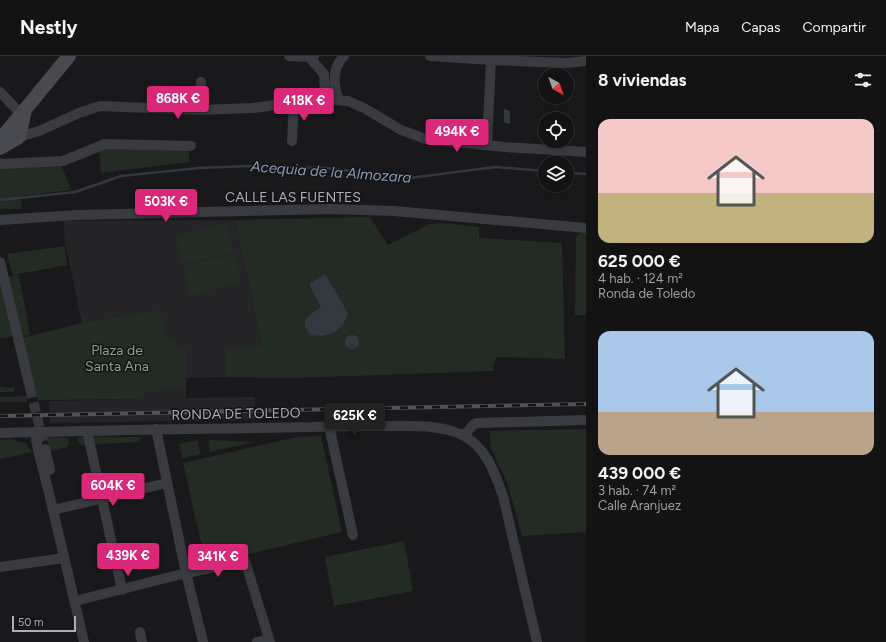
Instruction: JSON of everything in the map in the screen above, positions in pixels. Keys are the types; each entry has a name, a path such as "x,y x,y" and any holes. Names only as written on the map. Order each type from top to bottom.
{"street":[{"path":"0,148 10,137 23,111 69,56"},
{"path":"289,56 312,57 324,74 325,90 316,99"},
{"path":"339,100 336,86 336,71 338,62 344,56"},
{"path":"430,56 566,63 586,61"},
{"path":"487,145 491,60"},
{"path":"199,110 201,82"},
{"path":"0,92 23,111"},
{"path":"10,137 39,131 79,113 100,106 199,110 253,108 316,99 348,101 364,108 402,130 426,139 586,152"},
{"path":"292,141 294,102"},
{"path":"0,163 63,161 105,144 191,146"},
{"name":"CALLE LAS FUENTES","path":"0,220 77,214 331,209 394,211 581,228"},
{"path":"0,262 30,388"},
{"path":"464,435 473,425 477,423 586,420"},
{"path":"329,426 353,535"},
{"name":"RONDA DE TOLEDO","path":"0,433 329,426 429,426 447,429 464,435 485,455 495,473 503,496 537,642"},
{"path":"156,430 186,573 203,642"},
{"path":"87,431 122,590"},
{"path":"20,432 42,449"},
{"path":"35,432 53,483 53,491 49,493 84,642"},
{"path":"53,510 167,483"},
{"path":"0,567 64,558"},
{"path":"75,601 186,573 245,561 269,640 257,642"}],"shaded area":[{"path":"504,109 510,111 510,124 504,122"},
{"path":"235,220 262,347 226,349 226,377 185,378 186,350 166,336 158,309 82,323 65,242 63,221"},
{"path":"325,274 348,313 346,320 339,329 334,332 323,336 310,335 305,325 306,318 321,307 309,284"},
{"path":"352,335 357,337 359,342 357,347 352,349 347,347 345,342 347,337"},
{"path":"161,388 186,388 186,398 255,397 255,420 50,423 49,401 143,399 143,391 161,391"}],"green space":[{"path":"189,148 189,162 101,173 99,149"},
{"path":"60,164 72,190 20,196 22,209 0,209 0,167"},
{"path":"370,217 388,245 431,224 443,223 479,227 479,238 562,243 565,359 496,357 493,371 292,378 226,377 226,349 262,346 235,220"},
{"path":"227,223 234,252 182,264 176,235"},
{"path":"586,228 586,315 575,315 576,237"},
{"path":"65,246 67,265 13,275 7,254"},
{"path":"234,254 241,282 190,295 183,266"},
{"path":"19,275 30,335 0,338 0,279"},
{"name":"Plaza de Santa Ana","path":"159,309 166,336 186,350 186,388 161,388 161,391 143,391 143,399 38,400 22,338 82,323"},
{"path":"0,386 10,388 14,386 14,392 0,392"},
{"path":"27,396 27,402 0,402 0,397"},
{"path":"586,429 586,532 522,536 507,482 491,449 489,431"},
{"path":"321,436 342,532 206,564 183,463 297,437"},
{"path":"47,437 68,438 69,443 67,447 50,451"},
{"path":"78,437 141,437 139,442 82,445 78,442"},
{"path":"11,439 25,443 32,452 0,459 0,440"},
{"path":"198,440 200,454 184,458 182,457 179,444"},
{"path":"209,440 254,442 210,452"},
{"path":"404,541 413,591 334,606 325,557"}],"waterway":[{"name":"Acequia de la Almozara","path":"0,200 75,192 121,176 199,168 248,166 325,168 410,178 495,167 538,170"},
{"name":"Acequia de la Almozara","path":"574,173 586,174"}],"tunnel":[{"path":"30,388 45,449"}],"railway":[{"path":"0,416 586,404"}]}
